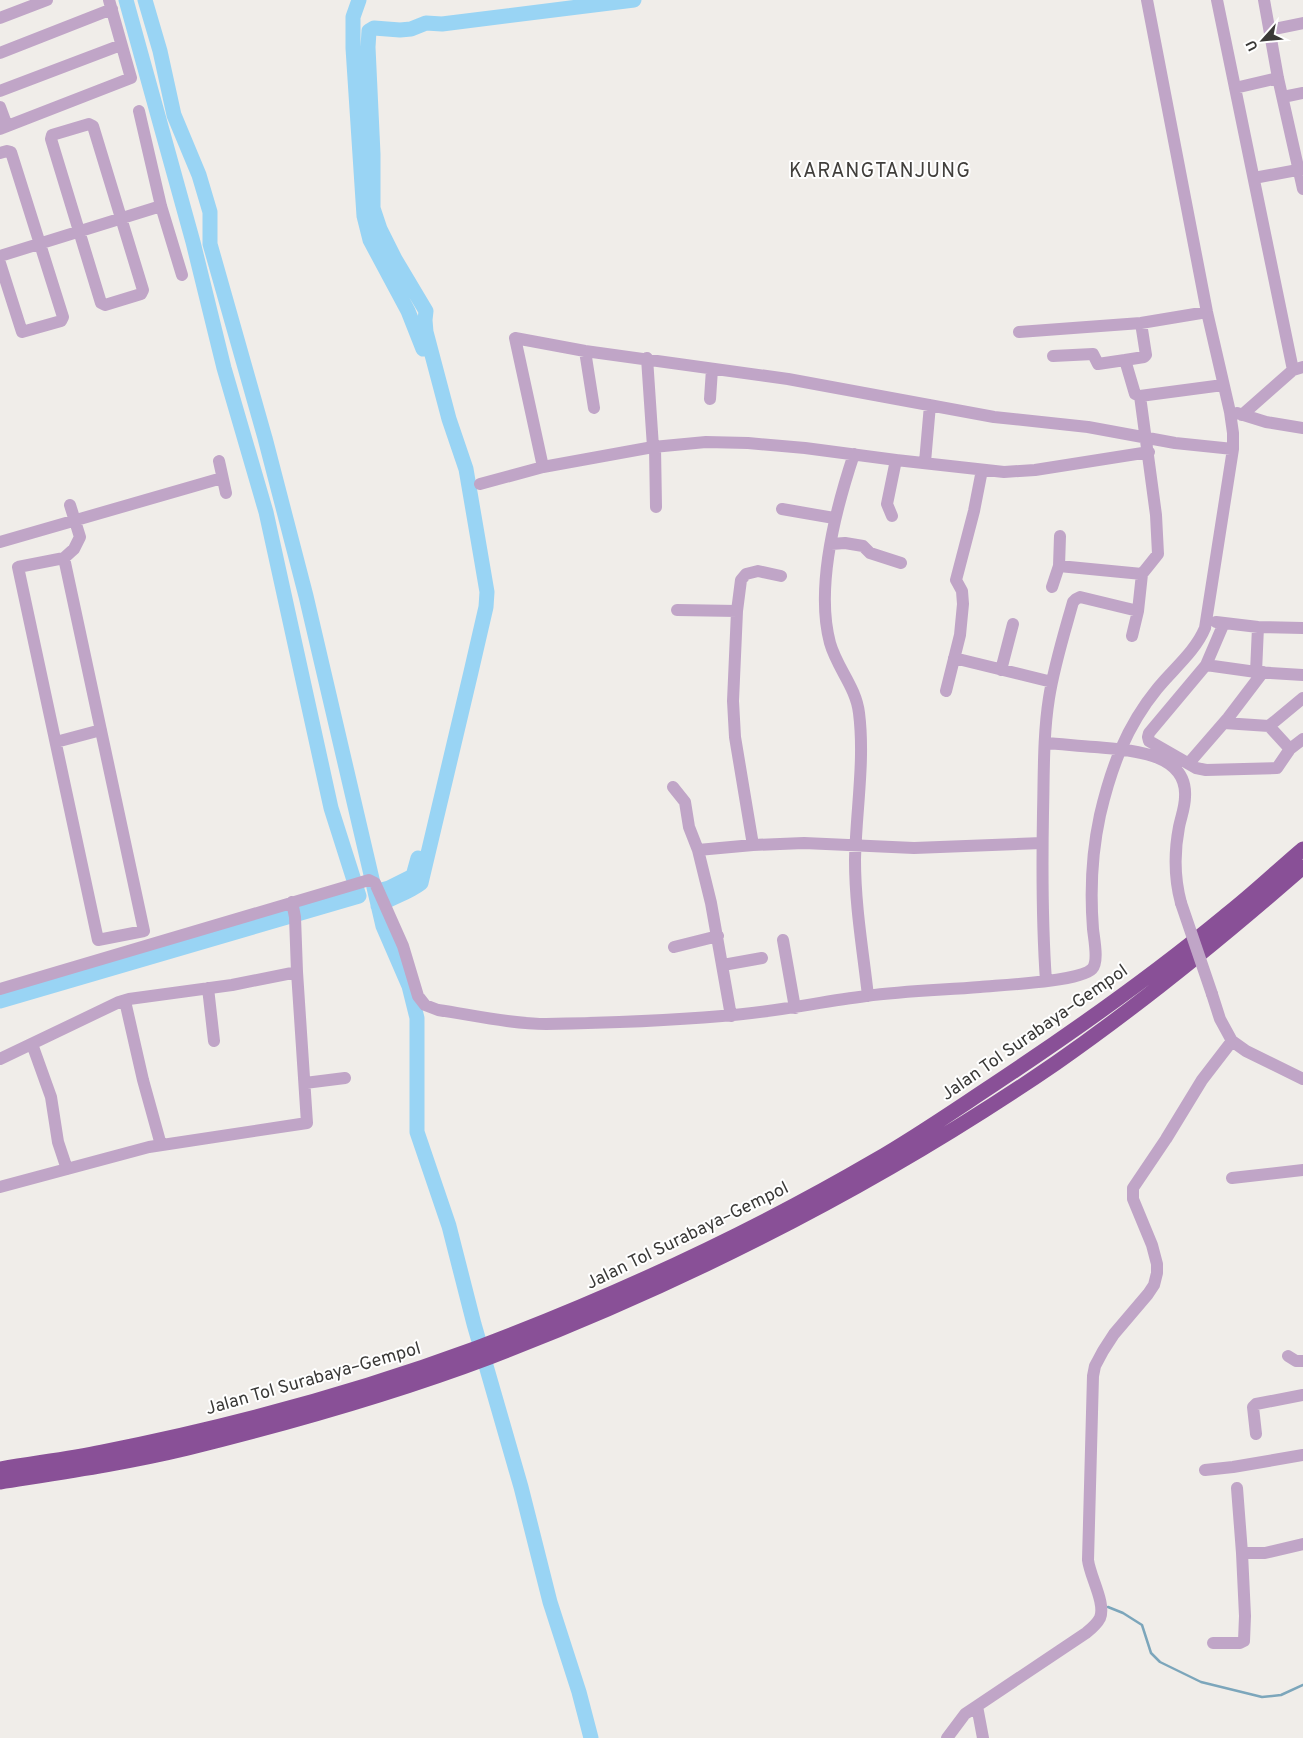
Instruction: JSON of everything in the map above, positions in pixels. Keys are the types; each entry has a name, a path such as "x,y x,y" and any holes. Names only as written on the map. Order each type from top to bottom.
{"highway":[{"name":"Jalan Tol Surabaya–Gempol","path":"0,1469 100,1452 240,1421 482,1353 619,1290 761,1221 876,1160 1049,1048 1113,1003 1226,916 1303,849"},
{"name":"Jalan Tol Surabaya–Gempol","path":"0,1482 77,1470 193,1446 337,1407 624,1301 737,1248 842,1195 960,1125 1056,1062 1234,927 1303,867"}],"street":[{"path":"0,18 47,0"},
{"path":"0,989 293,909 369,880 373,881 386,904 403,946 418,996 425,1005 432,1009 543,1024 731,1016 868,996 1046,981 1086,974 1095,965 1091,908 1094,849 1100,817 1120,749 1134,722 1156,690 1196,646 1203,633 1233,449 1236,413 1223,385 1207,312 1146,0"},
{"path":"1216,0 1254,178 1298,368 1236,413"},
{"path":"1264,0 1278,78 1301,170 1303,189"},
{"path":"0,53 110,5 131,78 4,128 0,107"},
{"path":"1270,30 1303,23"},
{"path":"0,91 122,45"},
{"path":"1235,88 1278,78"},
{"path":"1283,97 1303,93"},
{"path":"139,111 161,206 182,275"},
{"path":"89,124 93,126 143,292 105,305 102,303 79,230 51,139 52,135 89,124"},
{"path":"0,153 11,152 62,320 22,332 3,282 0,263"},
{"path":"1254,178 1301,170"},
{"path":"0,256 161,206"},
{"path":"1019,332 1141,323 1207,312"},
{"path":"1053,356 1093,354 1098,364 1144,357 1146,355 1141,323"},
{"path":"543,467 515,338 586,351 788,379 994,416 1088,427 1175,443 1233,449"},
{"path":"586,351 594,408"},
{"path":"647,358 654,447 656,507"},
{"path":"1125,360 1134,394 1140,396 1223,385"},
{"path":"710,399 712,369"},
{"path":"1132,636 1138,611 1142,574 1158,554 1149,452 1140,396"},
{"path":"925,462 930,405"},
{"path":"1236,413 1266,422 1303,428"},
{"path":"480,484 543,467 687,443 748,443 1004,472 1035,470 1149,452"},
{"path":"854,454 834,518 825,593 827,633 835,657 857,702 859,712 860,761 856,844 857,902 868,996"},
{"path":"892,516 887,504 896,460"},
{"path":"219,461 226,493"},
{"path":"946,691 960,635 963,604 962,591 956,580 974,511 982,470"},
{"path":"0,542 222,478"},
{"path":"64,558 144,931 98,940 18,567 64,558 74,549 80,537 70,505"},
{"path":"782,509 834,518"},
{"path":"1052,587 1059,566 1060,536"},
{"path":"831,544 845,543 863,546 870,554 900,563"},
{"path":"1059,566 1142,574"},
{"path":"753,844 733,710 736,611 741,580 746,574 758,571 781,576"},
{"path":"1046,981 1043,935 1042,843 1045,743 1048,700 1066,625 1076,599 1080,597 1138,611"},
{"path":"677,610 736,611"},
{"path":"1206,621 1258,627 1303,628"},
{"path":"1224,623 1206,665 1149,733 1148,737 1152,744 1196,768 1206,770 1273,769 1277,768 1290,749 1303,739"},
{"path":"1001,670 1014,624"},
{"path":"1188,764 1224,723 1259,672 1258,627"},
{"path":"954,658 1052,682"},
{"path":"1206,665 1259,672 1303,675"},
{"path":"1224,723 1269,726 1303,698"},
{"path":"1269,726 1290,749"},
{"path":"56,742 101,730"},
{"path":"1045,743 1141,752 1170,764 1182,779 1185,796 1179,828 1175,872 1181,903 1220,1019 1232,1040 1246,1050 1303,1079"},
{"path":"673,787 685,802 689,827 698,850 718,936 731,1016"},
{"path":"698,850 753,844 856,844 914,848 1042,843"},
{"path":"0,1187 162,1145 307,1123 293,909"},
{"path":"674,947 718,936"},
{"path":"783,940 795,1008"},
{"path":"723,965 762,958"},
{"path":"0,1059 125,1000 297,972"},
{"path":"208,988 214,1041"},
{"path":"125,1000 142,1080 162,1145"},
{"path":"947,1738 965,1714 977,1709 1086,1633 1100,1618 1101,1608 1088,1560 1093,1376 1095,1366 1103,1351 1114,1334 1148,1294 1154,1285 1157,1273 1157,1264 1152,1245 1133,1199 1133,1188 1202,1080 1232,1040"},
{"path":"32,1044 51,1097 58,1142 67,1169"},
{"path":"305,1083 345,1078"},
{"path":"1232,1178 1303,1170"},
{"path":"1288,1356 1296,1361 1303,1361"},
{"path":"1256,1434 1253,1407 1256,1404 1303,1395"},
{"path":"1205,1470 1303,1455"},
{"path":"1213,1642 1244,1642 1245,1616 1238,1488"},
{"path":"1242,1551 1265,1553 1303,1544"},
{"path":"977,1709 982,1733"}],"waterway":[{"path":"0,1001 359,896 331,808 266,512 224,368 193,242 126,0"},
{"path":"145,0 160,51 174,115 199,175 210,212 210,244 265,438 306,596 383,926 409,986 417,1018 417,1132 449,1226 474,1324 521,1487 550,1602 579,1692 591,1738"},
{"path":"359,0 353,17 353,48 364,216 370,240 408,311 423,349"},
{"path":"378,906 421,883 486,607 487,592 466,469 449,419 426,332 426,311 395,259 380,229 373,208 369,31 374,28 411,29 426,23 442,24 634,0"},
{"path":"378,891 389,888 413,876 418,858"},
{"path":"1108,1607 1123,1613 1142,1625 1151,1653 1160,1662 1201,1682 1262,1697 1281,1695 1303,1685"}],"district":[{"name":"KARANGTANJUNG","path":"880,170"}]}
